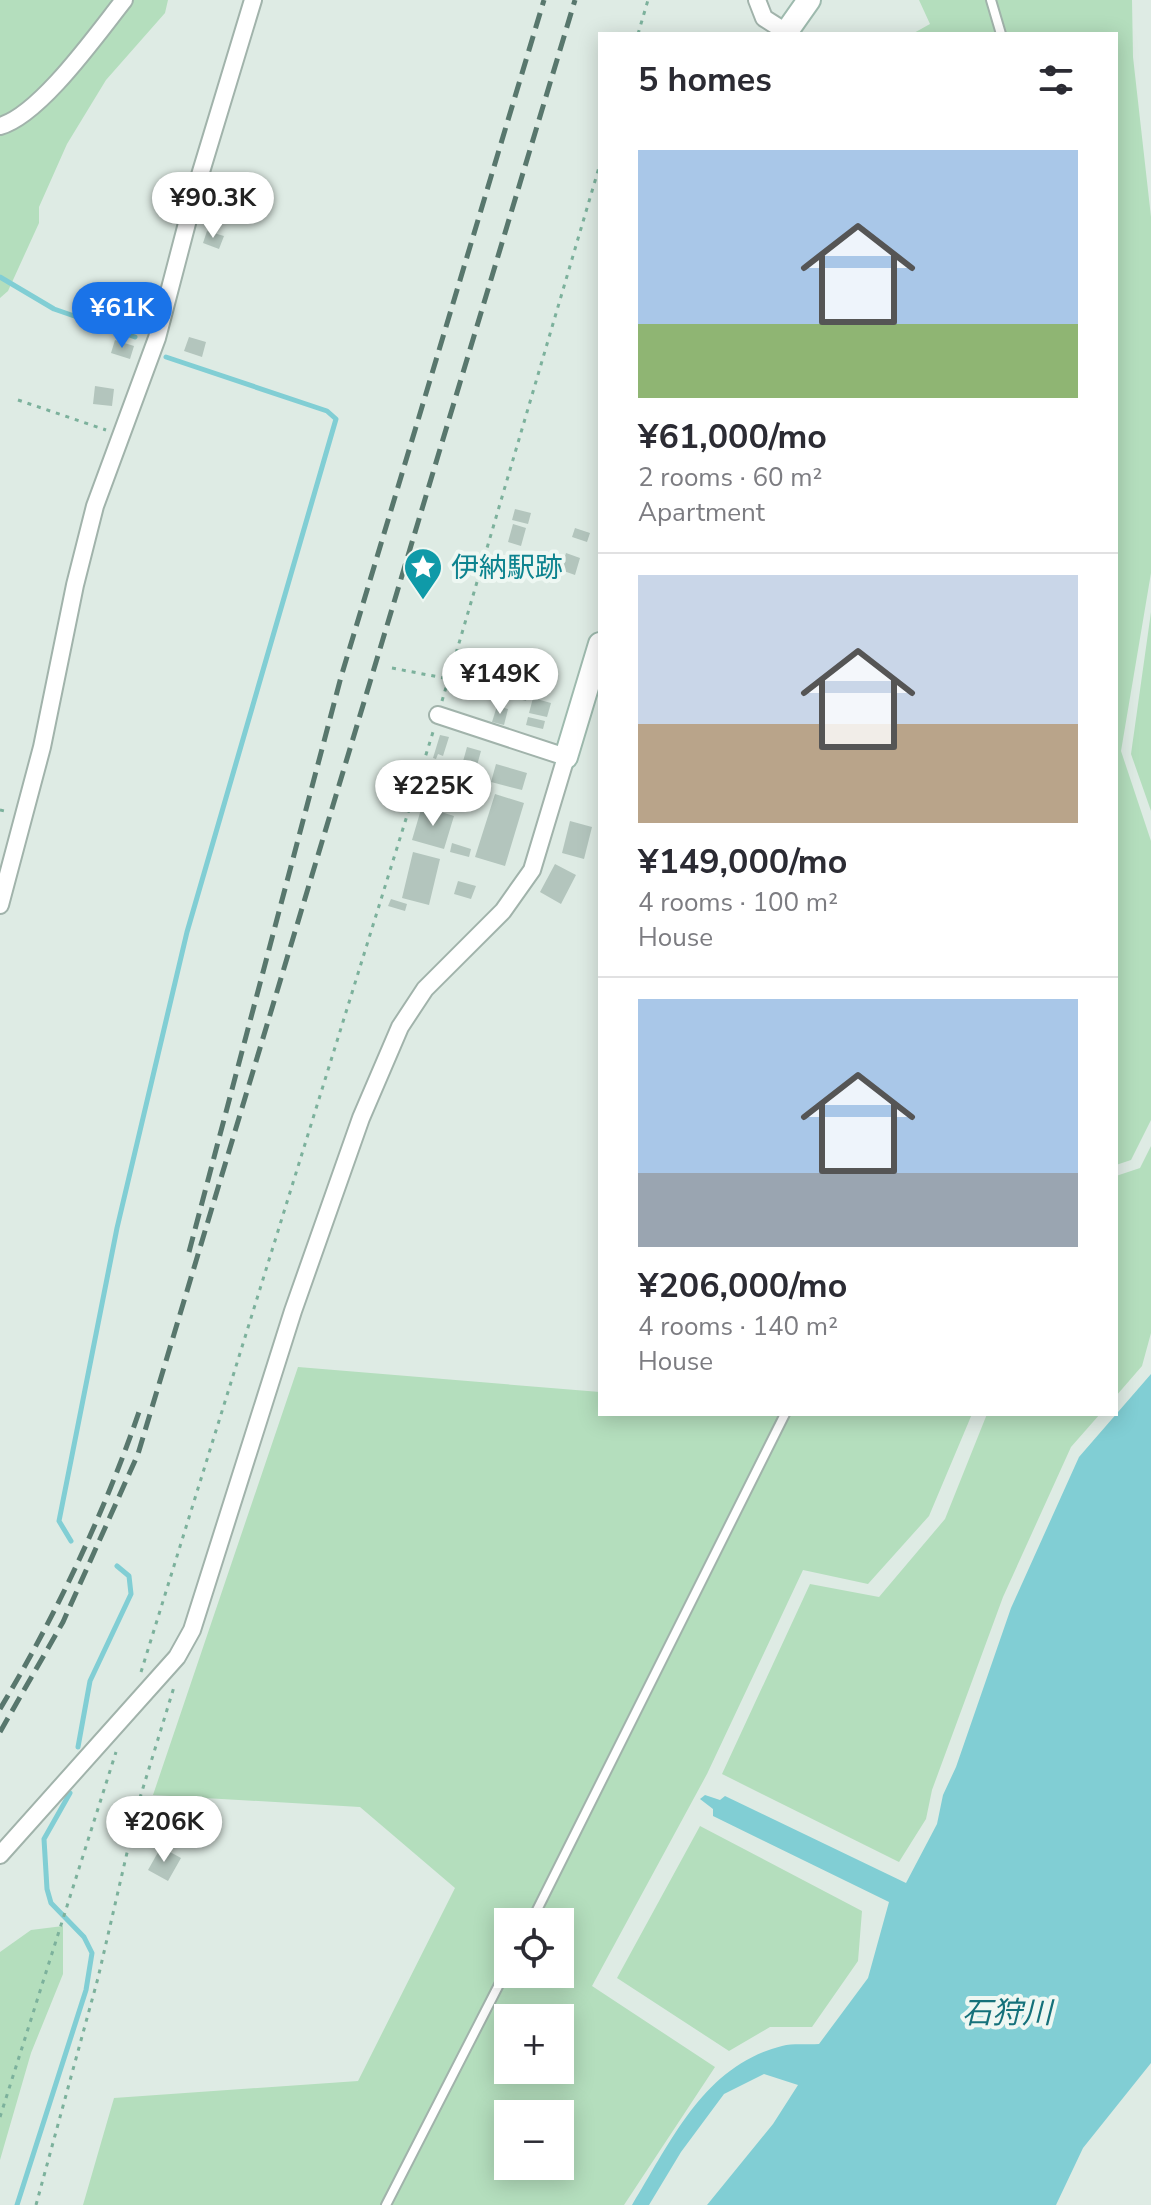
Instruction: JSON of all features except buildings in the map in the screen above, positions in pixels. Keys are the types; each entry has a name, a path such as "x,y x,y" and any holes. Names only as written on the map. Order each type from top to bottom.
{"street":[{"path":"0,126 15,122 35,106 124,0"},
{"path":"0,905 42,747 95,506 157,338 253,0"},
{"path":"757,0 764,18 785,32"},
{"path":"787,32 809,0"},
{"path":"0,1855 177,1657 192,1630 293,1311 361,1118 400,1027 425,989 503,911 532,870 598,651"},
{"path":"438,715 566,757"}],"lane":[{"path":"991,0 1000,32"},
{"path":"538,1908 784,1416"},
{"path":"386,2205 497,1988"}],"path":[{"path":"639,32 648,0"},
{"path":"140,1676 449,679 598,171"},
{"path":"18,400 121,436"},
{"path":"392,668 449,679"},
{"path":"36,2205 98,1978 139,1801 178,1674 177,1657"},
{"path":"0,2117 117,1749"}],"green space":[{"path":"0,0 168,0 165,13 106,80 67,144 39,207 39,223 8,291 0,298"},
{"path":"919,0 1132,0 1133,57 1151,217 1151,573 1121,751 1151,841 1151,1120 1131,1160 1118,1164 1118,32 916,32 930,24"},
{"path":"1151,612 1151,811 1131,754"},
{"path":"1151,1146 1151,1333 1142,1366 1118,1394 1118,1175 1140,1168"},
{"path":"298,1367 598,1392 598,1416 971,1416 929,1516 868,1584 803,1570 707,1774 592,1986 715,2067 624,2205 83,2205 114,2098 358,2081 455,1888 360,1807 153,1795"},
{"path":"986,1416 1098,1416 1071,1447 1003,1597 932,1790 926,1819 899,1862 722,1774 810,1584 879,1597 945,1519"},
{"path":"700,1826 862,1911 858,1961 812,2027 770,2027 729,2051 617,1978"},
{"path":"63,1926 63,1974 31,2053 0,2160 0,1952 31,1930"}],"water":[{"name":"石狩川","path":"1151,1374 1151,2063 1083,2148 1056,2205 707,2205 773,2124 798,2085 764,2074 724,2094 681,2152 649,2205 632,2205 676,2132 710,2088 754,2056 782,2046 819,2044 868,1978 889,1902 713,1816 713,1809 700,1799 705,1795 720,1800 725,1796 906,1883 937,1824 943,1795 956,1767 1011,1608 1079,1457 1115,1416 1118,1416 1118,1412"}],"waterway":[{"path":"0,277 54,309 135,337"},
{"path":"71,1541 59,1521 117,1228 187,932 336,419 327,411 166,357"},
{"path":"78,1747 90,1681 131,1594 129,1576 117,1566"},
{"path":"17,2205 86,1990 92,1953 84,1937 51,1903 47,1889 44,1839 70,1793"}],"railway":[{"path":"189,1252 341,677 544,0"},
{"path":"0,1732 63,1622 138,1454 575,0"},
{"path":"0,1709 77,1564 139,1412"}],"place":[{"name":"伊納駅跡","path":"423,601"}]}
